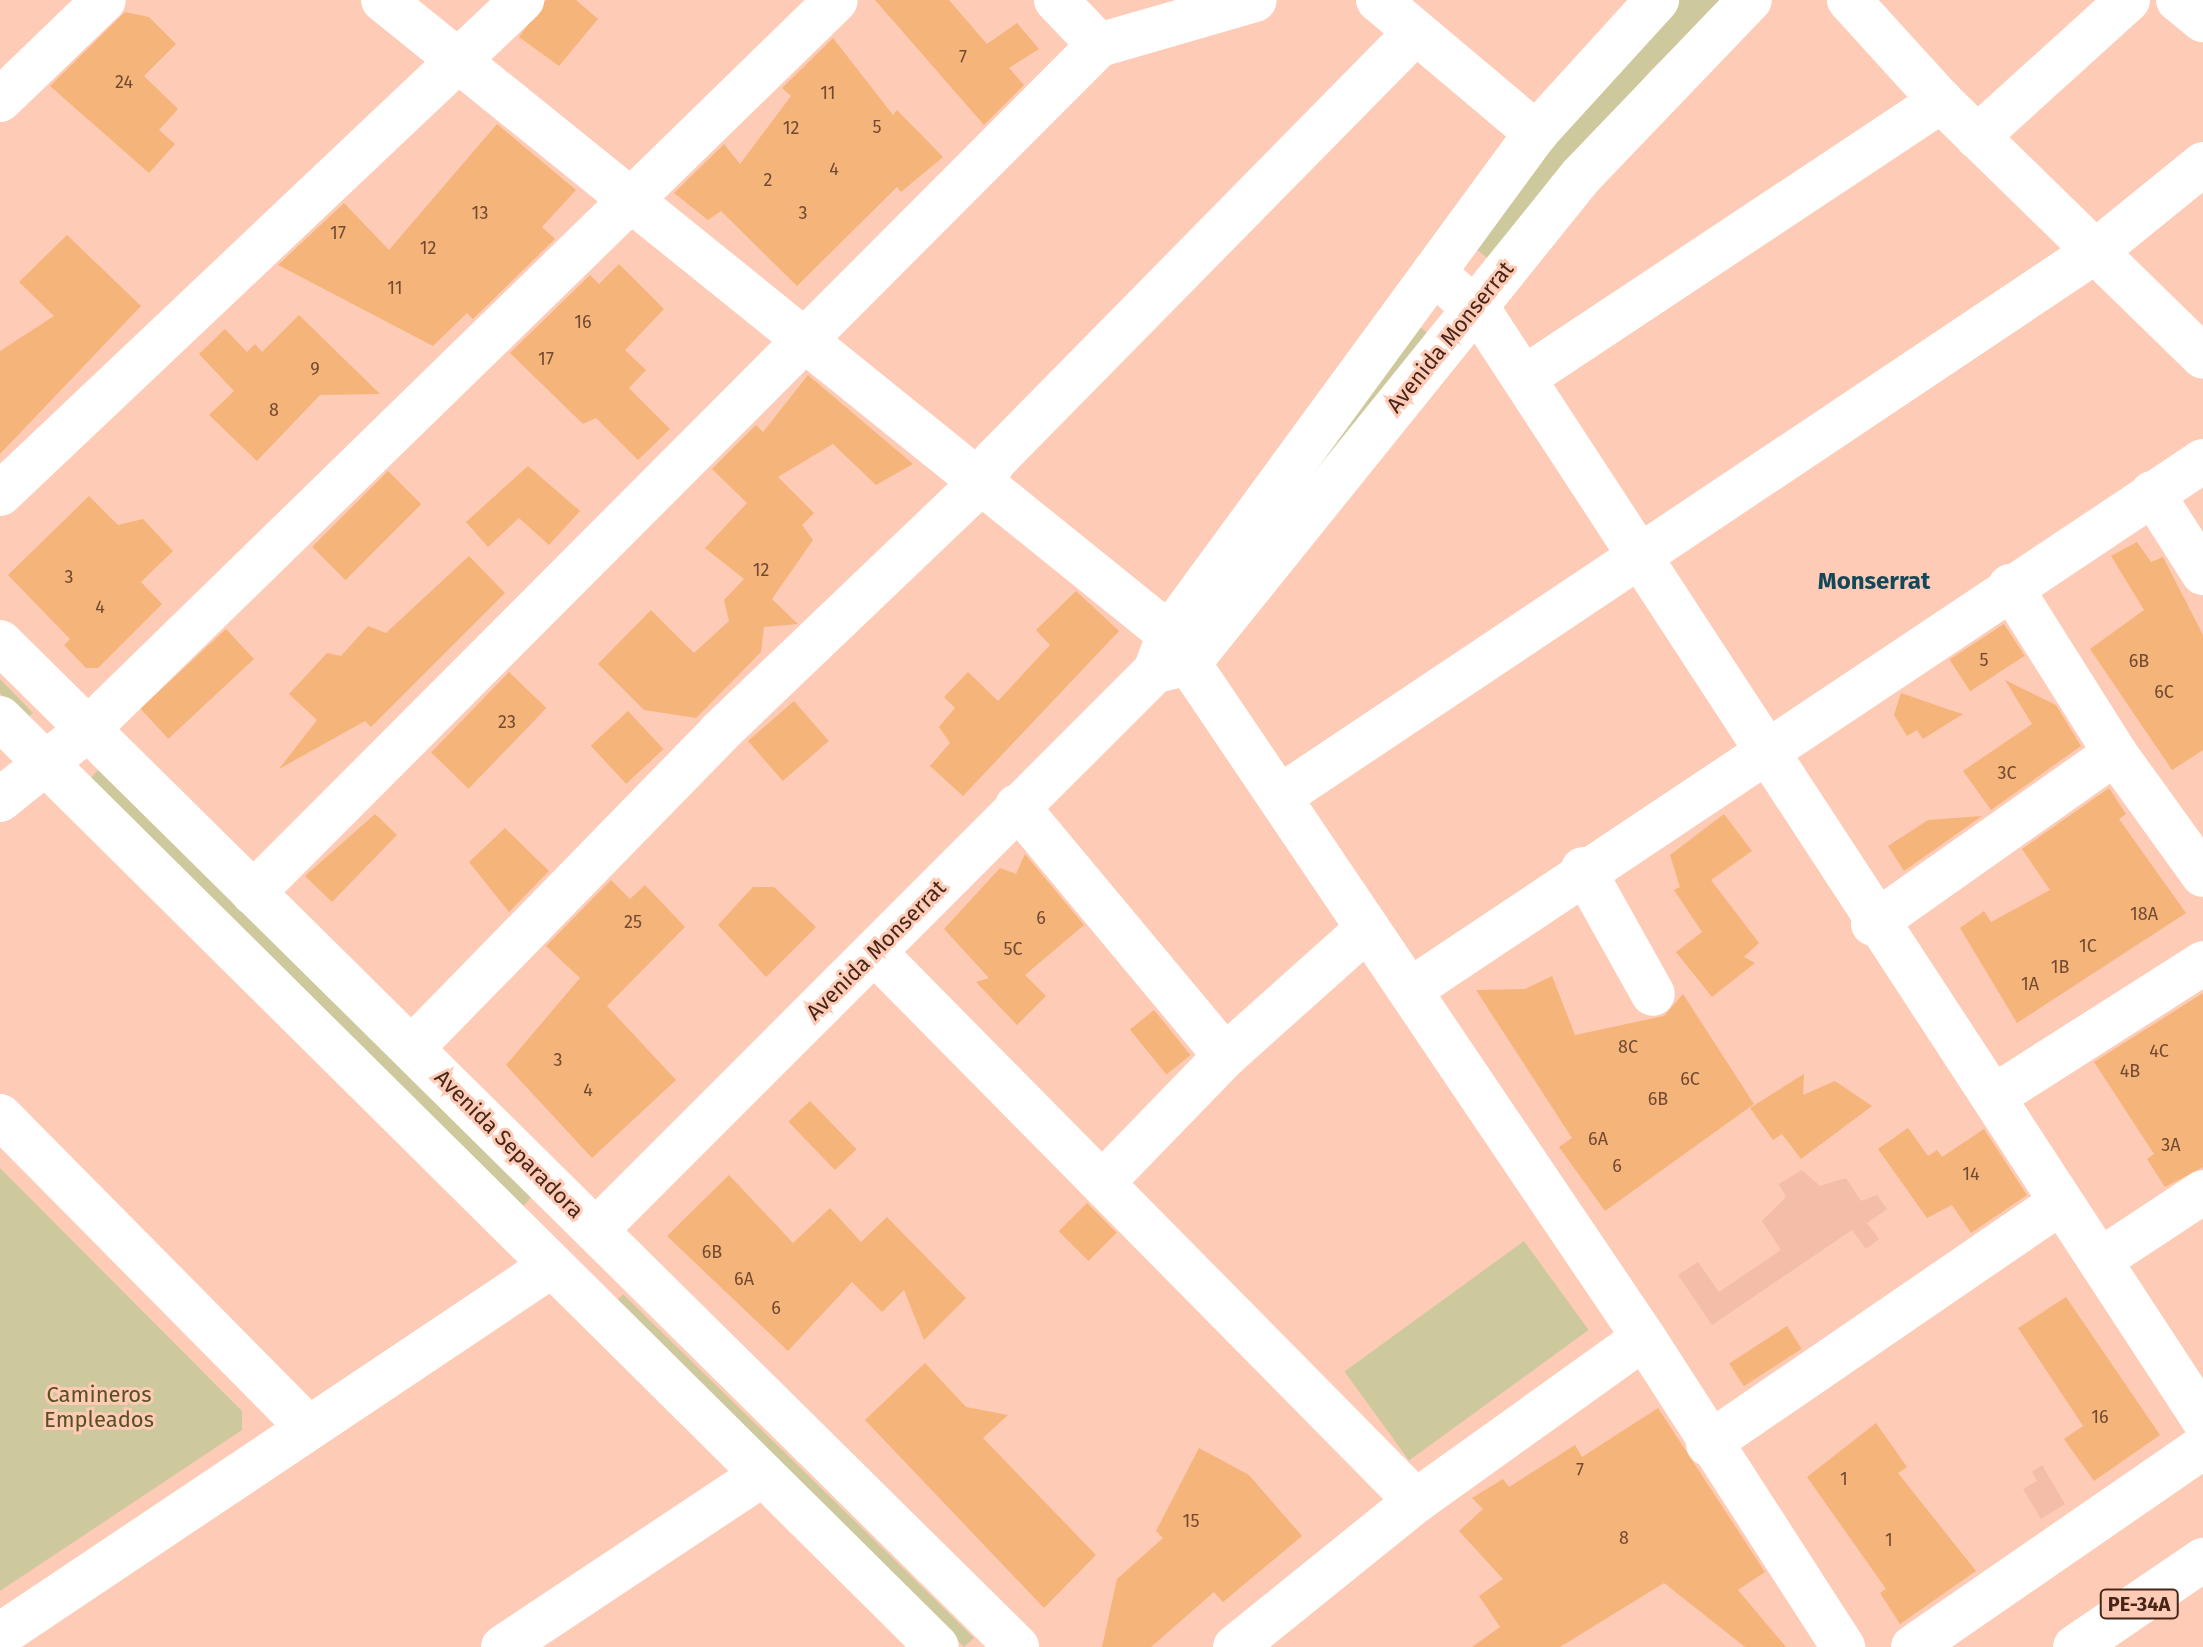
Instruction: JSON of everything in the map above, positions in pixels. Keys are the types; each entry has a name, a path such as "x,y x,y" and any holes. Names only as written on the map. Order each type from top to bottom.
{"main road":[{"path":"0,100 104,0"},
{"path":"383,0 981,483 1171,656 1281,796 1367,929 1644,1338 1708,1444 1843,1647"},
{"path":"0,494 462,63 522,0"},
{"path":"0,800 49,766 88,729 836,0"},
{"path":"1056,0 1099,45"},
{"path":"253,893 1099,45 1255,0"},
{"path":"1378,0 1536,133"},
{"name":"Avenida Monserrat","path":"1171,656 1434,272 1536,133 1657,0"},
{"name":"Avenida Monserrat","path":"597,1229 875,953 1017,806 1171,656 1474,307 1581,176 1750,0"},
{"path":"1849,0 1941,101 2203,357"},
{"path":"1977,137 2128,0"},
{"path":"2178,0 2203,20"},
{"path":"412,1048 719,733 981,483 994,461 1415,33"},
{"path":"1524,378 1941,101"},
{"path":"1281,796 2096,251 2203,164"},
{"path":"1434,272 1474,307 1524,378 1755,723 1761,749 1873,924 1993,1097 2203,1419"},
{"path":"1410,990 1761,749 2203,461"},
{"path":"2152,493 2203,573"},
{"path":"2010,586 2115,753 2203,875"},
{"name":"Avenida Separadora","path":"0,642 1017,1647"},
{"path":"0,718 550,1267 937,1647"},
{"path":"1873,924 2115,753"},
{"path":"1017,806 1225,1056"},
{"path":"1583,869 1653,994"},
{"path":"1104,1181 1225,1056 1367,929"},
{"path":"875,953 1104,1181 1416,1501"},
{"path":"1993,1097 2203,963"},
{"path":"0,1116 306,1425"},
{"path":"2100,1260 2203,1192"},
{"path":"1708,1444 2060,1203"},
{"path":"5,1647 0,1638 306,1425 550,1267"},
{"path":"1235,1647 1416,1501 1644,1338"},
{"path":"1913,1647 2203,1447"},
{"path":"503,1647 763,1474"},
{"name":"PE-34A","path":"2075,1647 2203,1560"}],"shaded area":[{"path":"1802,1170 1820,1186 1846,1178 1861,1201 1877,1195 1887,1209 1867,1223 1879,1239 1866,1249 1852,1230 1712,1325 1678,1275 1698,1262 1719,1292 1781,1250 1762,1221 1786,1197 1779,1184"},
{"path":"2042,1465 2065,1504 2041,1519 2023,1489 2037,1481 2032,1472"}],"green space":[{"path":"1678,0 1724,0 1651,70 1490,260 1473,247 1554,139"},
{"path":"1416,324 1428,333 1281,516"},
{"path":"0,679 33,713 25,719 0,693"},
{"path":"98,770 533,1195 519,1211 90,779"},
{"name":"Camineros Empleados","path":"0,1168 242,1411 242,1430 0,1591"},
{"path":"1524,1241 1589,1330 1409,1460 1344,1371"},
{"path":"623,1294 974,1638 964,1647 615,1302"}],"building":[{"path":"546,0 576,0 598,19 559,66 519,37"},
{"path":"875,0 949,0 987,44 1017,23 1039,49 1009,68 1024,85 984,125"},
{"path":"125,12 149,17 176,44 144,76 178,109 159,130 175,144 149,173 50,86"},
{"path":"833,38 893,115 897,110 943,157 901,192 897,187 797,286 721,211 708,220 674,193 724,144 740,164 791,96 782,88"},
{"path":"497,124 576,190 542,227 555,239 473,319 467,313 433,346 278,265 344,203 389,250"},
{"path":"67,235 141,306 0,454 0,351 54,316 19,282"},
{"path":"619,264 664,309 625,350 646,370 629,388 670,429 638,460 596,418 583,424 510,353 590,275 599,284"},
{"path":"299,315 380,394 320,395 257,461 209,415 234,391 199,354 225,329 247,352 255,344 262,352"},
{"path":"808,375 913,464 876,485 833,444 778,477 814,513 802,525 813,540 772,599 798,624 764,627 761,652 696,718 644,710 598,664 651,610 694,653 729,621 724,600 744,579 705,548 747,503 712,469 756,425 763,432"},
{"path":"528,466 580,511 549,545 519,518 488,547 466,522"},
{"path":"388,471 421,504 346,580 312,547"},
{"path":"89,496 118,525 143,519 173,551 141,582 162,604 98,668 86,668 64,645 70,639 8,575"},
{"path":"2137,542 2151,562 2163,557 2203,635 2203,750 2172,770 2090,649 2144,610 2111,556"},
{"path":"469,556 505,593 371,727 365,721 279,769 317,720 289,694 327,653 341,656 368,626 386,633"},
{"path":"1076,591 1119,631 963,796 930,766 950,743 939,727 955,708 944,697 968,672 998,701 1050,645 1036,630"},
{"path":"2004,624 2025,656 1970,691 1949,659"},
{"path":"226,629 254,659 168,739 140,709"},
{"path":"509,672 546,708 469,789 431,753"},
{"path":"2005,680 2056,705 2081,746 1991,810 1963,771 2032,724"},
{"path":"1901,693 1963,714 1923,739 1917,730 1907,736 1894,715"},
{"path":"794,701 829,741 783,781 748,741"},
{"path":"628,711 663,749 626,784 591,746"},
{"path":"2109,788 2126,814 2119,819 2186,913 2017,1023 1960,928 1984,911 1991,922 2050,890 2022,849"},
{"path":"375,814 397,835 332,902 305,876"},
{"path":"1724,814 1752,851 1711,880 1759,943 1744,957 1755,963 1712,997 1676,952 1702,932 1674,890 1680,887 1670,855"},
{"path":"1982,816 1904,871 1888,846 1928,820"},
{"path":"505,828 549,871 509,912 469,862"},
{"path":"1025,854 1084,925 1025,975 1046,996 1017,1025 976,982 989,978 944,929 1000,868 1016,874"},
{"path":"611,880 630,899 645,885 685,927 607,1006 676,1080 592,1158 506,1065 580,978 546,946"},
{"path":"753,887 774,887 816,927 766,977 718,925"},
{"path":"1552,976 1575,1035 1664,1016 1683,994 1754,1104 1605,1211 1559,1147 1572,1138 1476,990 1525,989"},
{"path":"2203,993 2203,1167 2165,1187 2147,1159 2154,1154 2094,1062"},
{"path":"1154,1010 1191,1055 1166,1075 1130,1030"},
{"path":"1804,1074 1803,1095 1835,1081 1872,1106 1801,1159 1782,1134 1773,1140 1750,1108"},
{"path":"810,1101 857,1149 835,1170 788,1122"},
{"path":"1908,1128 1928,1156 1937,1150 1942,1157 1984,1129 2027,1195 1971,1233 1952,1205 1927,1218 1878,1149"},
{"path":"729,1175 793,1243 830,1208 861,1242 887,1217 966,1298 924,1340 904,1290 882,1312 852,1282 788,1351 667,1236"},
{"path":"1087,1203 1117,1233 1088,1261 1059,1231"},
{"path":"2066,1297 2160,1435 2094,1481 2064,1439 2083,1426 2018,1328"},
{"path":"1787,1326 1802,1349 1744,1386 1729,1364"},
{"path":"925,1363 966,1407 1008,1415 983,1438 1096,1555 1044,1608 865,1420"},
{"path":"1658,1408 1765,1572 1738,1590 1786,1647 1745,1647 1664,1583 1560,1647 1472,1647 1500,1627 1479,1596 1503,1579 1459,1531 1483,1509 1472,1498 1503,1479 1509,1487 1575,1445 1582,1457"},
{"path":"1876,1423 1907,1467 1898,1473 1976,1571 1900,1624 1880,1593 1886,1589 1807,1477"},
{"path":"1199,1448 1249,1475 1302,1536 1223,1602 1214,1592 1151,1647 1102,1647 1117,1579 1163,1538 1156,1531"}],"district":[{"name":"Monserrat","path":"1874,582"}]}
